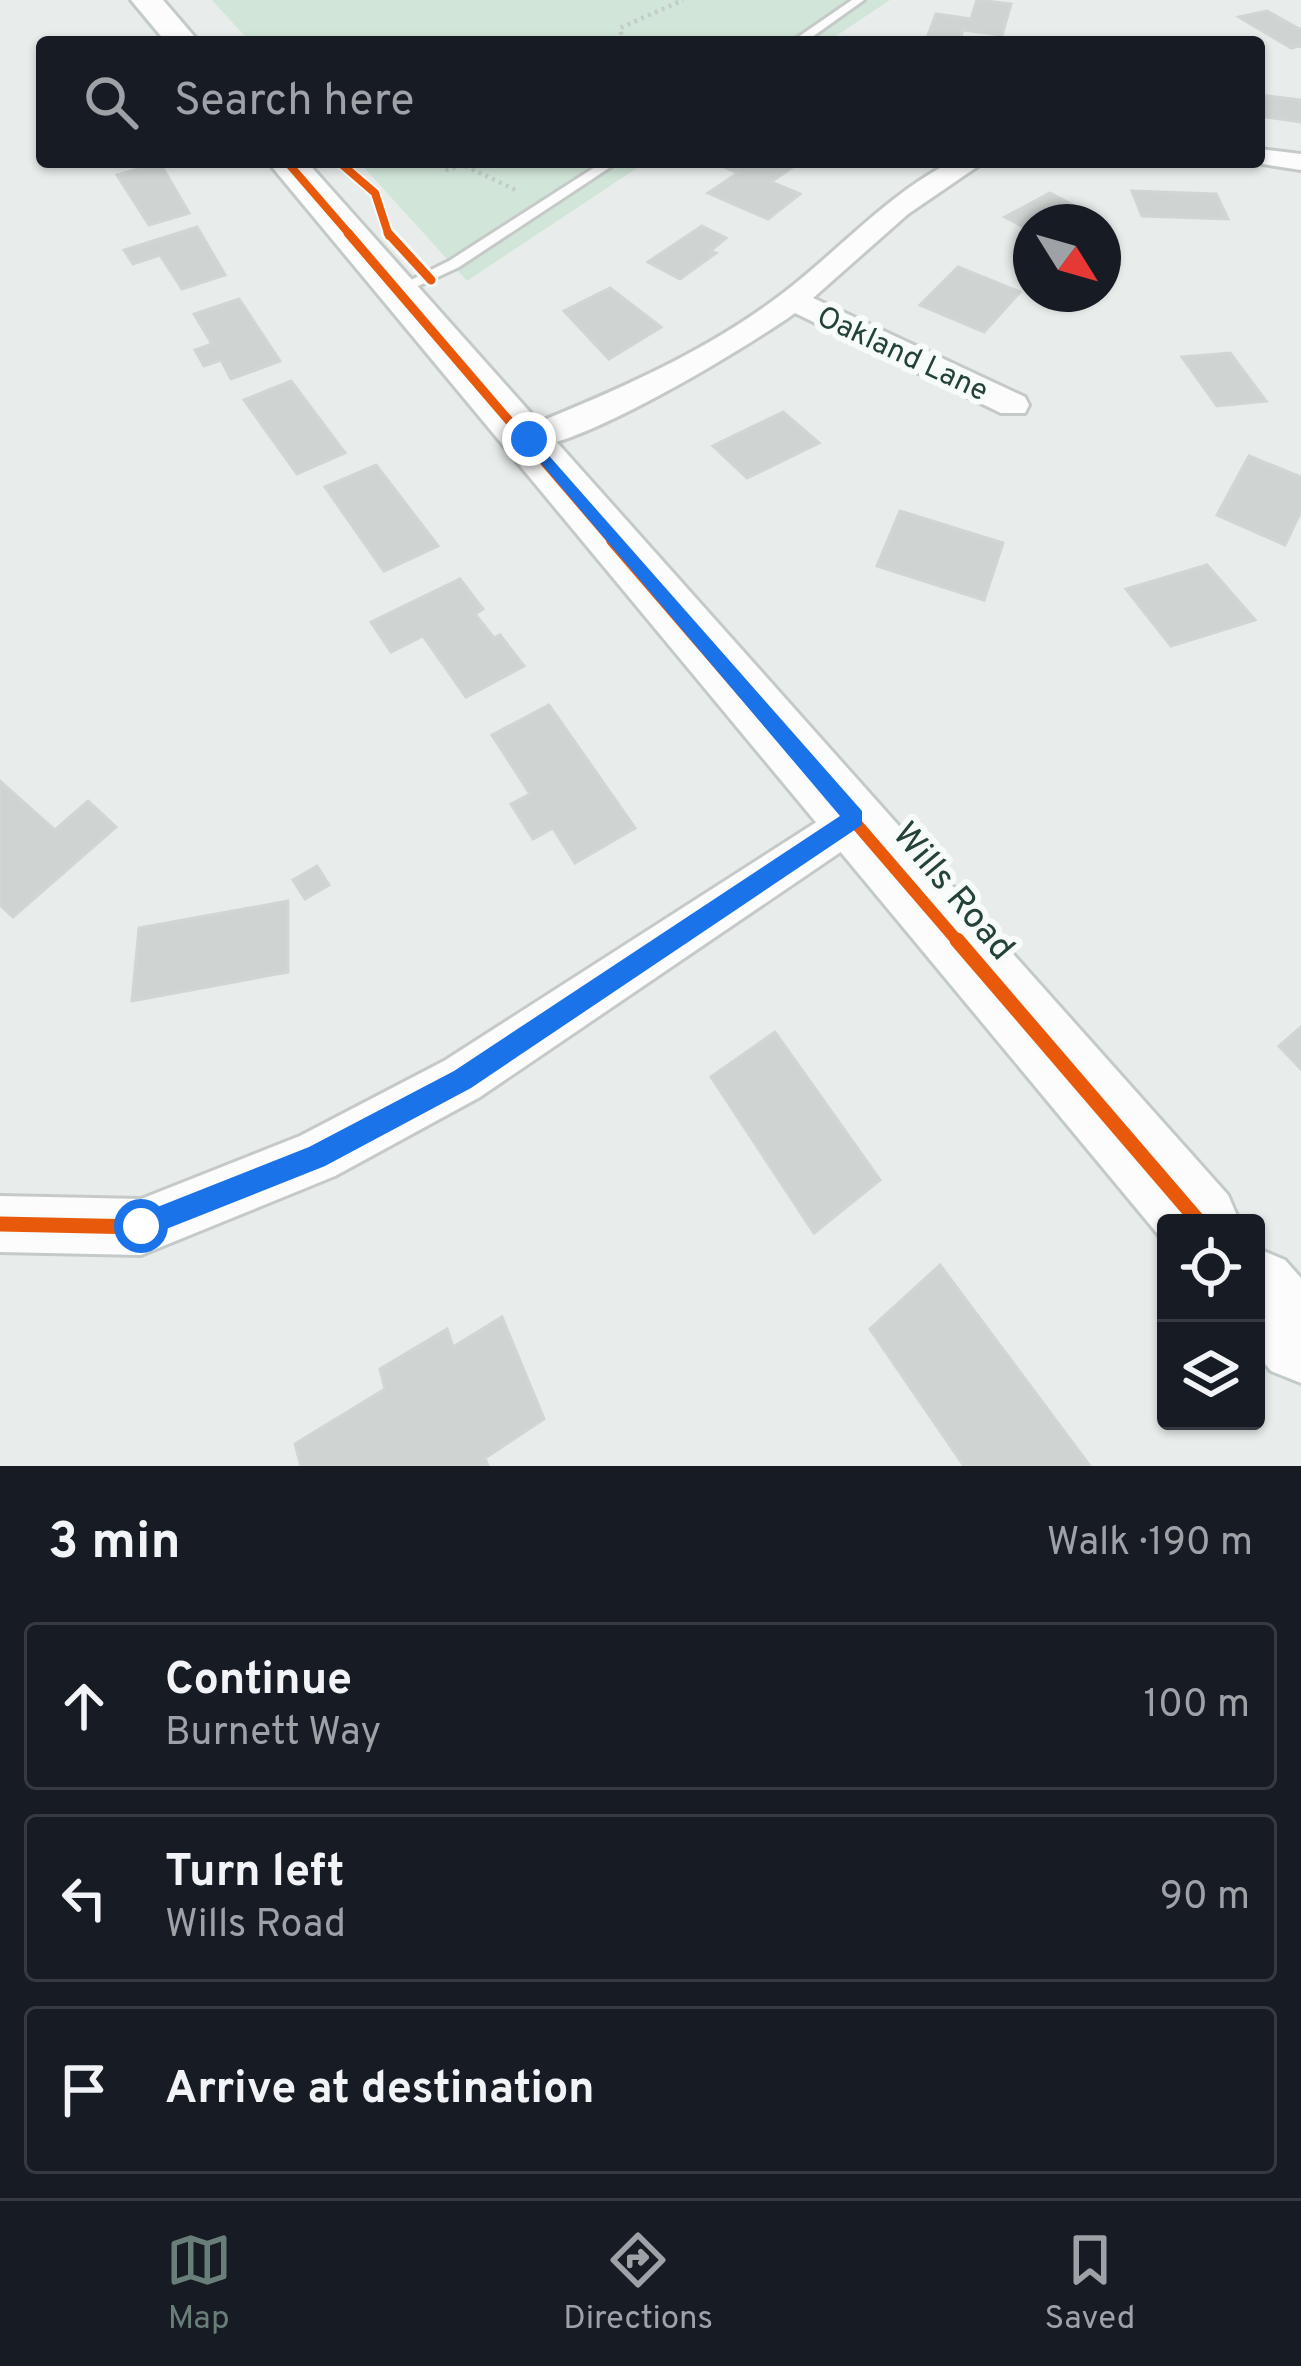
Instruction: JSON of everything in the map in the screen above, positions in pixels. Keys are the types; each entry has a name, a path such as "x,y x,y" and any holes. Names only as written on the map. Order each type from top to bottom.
{"street":[{"path":"146,0 178,36"},
{"path":"1265,158 1301,162"},
{"name":"Wills Road","path":"292,168 1192,1214"},
{"path":"529,439 680,373 793,300 920,189 960,168"},
{"name":"Oakland Lane","path":"793,300 1013,405"},
{"path":"0,1224 141,1226 316,1157 463,1079 854,818"},
{"path":"1265,1299 1301,1341"}],"lane":[{"path":"806,36 859,0"},
{"path":"398,290 454,264 603,168"}],"path":[{"path":"622,36 620,28 683,0"},
{"path":"474,168 518,191"}],"green space":[{"path":"212,0 890,0 836,36 245,36"},
{"path":"364,168 637,168 467,281"}],"building":[{"path":"977,0 1011,4 1002,35 963,30 961,36 928,36 936,14 971,19"},
{"path":"1267,11 1301,30 1301,46 1291,48 1239,17"},
{"path":"1265,96 1301,100 1301,122 1265,117"},
{"path":"163,168 189,213 149,225 117,175"},
{"path":"726,168 791,168 771,182 800,194 768,219 708,193 738,173"},
{"path":"1132,191 1216,194 1228,219 1142,216"},
{"path":"1050,193 1071,204 1029,204"},
{"path":"702,226 726,238 710,251 716,253 680,279 648,262"},
{"path":"197,227 225,275 182,289 160,255 133,264 124,250"},
{"path":"958,267 1013,289 1013,300 984,332 920,305"},
{"path":"610,288 661,327 609,359 564,311"},
{"path":"239,299 280,361 231,379 221,360 204,366 195,350 212,344 194,314"},
{"path":"1230,353 1266,401 1217,406 1182,357"},
{"path":"291,381 345,453 297,474 244,400"},
{"path":"783,412 819,443 747,478 713,446"},
{"path":"1249,456 1301,477 1301,511 1285,545 1217,515"},
{"path":"376,465 438,546 384,571 325,487"},
{"path":"900,511 1003,543 984,600 877,566"},
{"path":"1207,565 1255,620 1171,646 1126,589"},
{"path":"460,579 483,609 475,614 494,638 500,635 524,666 466,697 423,636 391,652 371,622"},
{"path":"549,705 635,828 575,863 553,828 533,839 511,804 530,794 492,735"},
{"path":"0,781 55,830 88,801 116,827 13,917 0,905"},
{"path":"317,866 329,885 305,899 293,880"},
{"path":"288,901 288,972 132,1001 139,928"},
{"path":"1301,1027 1301,1069 1279,1046"},
{"path":"775,1032 880,1180 814,1233 711,1077"},
{"path":"940,1265 1090,1466 964,1466 870,1329"},
{"path":"502,1317 544,1419 485,1458 488,1466 301,1466 295,1444 385,1389 380,1369 447,1329 453,1347"}],"cycle path":[{"path":"292,168 1192,1214"},
{"path":"346,168 375,193 389,236 431,280"},
{"path":"0,1224 141,1227 316,1157 462,1079 854,818"}],"route":[{"path":"141,1226 316,1157 463,1079 854,818 529,439"}]}
